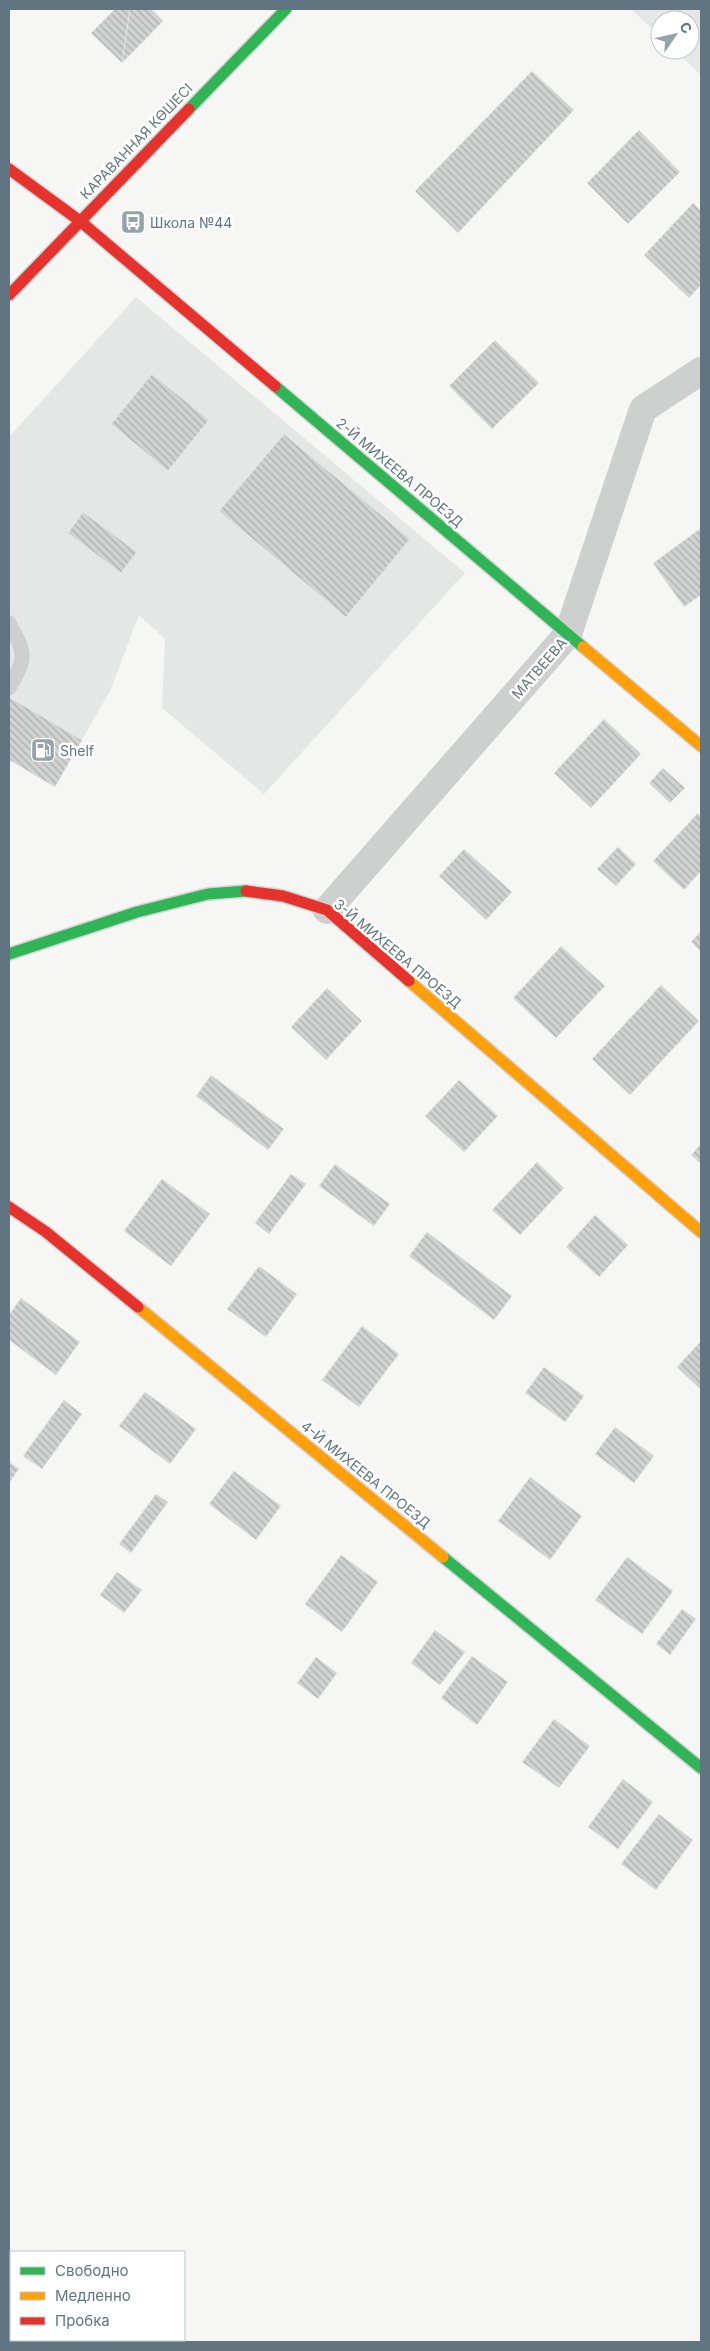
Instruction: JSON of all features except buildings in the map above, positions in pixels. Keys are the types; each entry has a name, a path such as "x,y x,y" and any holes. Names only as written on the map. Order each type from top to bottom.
{"street":[{"name":"КАРАВАННАЯ КӨШЕСІ","path":"9,295 286,9"},
{"name":"2-Й МИХЕЕВА ПРОЕЗД","path":"9,169 80,221 701,746"},
{"name":"МАТВЕЕВА","path":"327,910 568,634 643,409 701,371"},
{"name":"3-Й МИХЕЕВА ПРОЕЗД","path":"9,954 137,912 208,894 247,891 283,896 327,910 701,1232"},
{"name":"4-Й МИХЕЕВА ПРОЕЗД","path":"9,1207 46,1232 701,1768"}],"lane":[{"path":"9,623 21,644 23,654 18,671 9,688"}],"shaded area":[{"path":"631,9 701,9 701,75 685,60 700,60 700,10 650,10 650,27"},
{"path":"136,297 465,573 264,794 162,708 165,639 139,615 110,691 55,787 10,760 9,762 9,437"},
{"path":"9,2300 10,2341 74,2342 9,2342"}],"traffic: fast":[{"path":"189,109 286,9"},
{"path":"275,386 583,647"},
{"path":"9,954 137,912 208,894 246,891"},
{"path":"443,1557 701,1768"}],"traffic: slow":[{"path":"583,647 701,746"},
{"path":"409,981 701,1232"},
{"path":"138,1307 443,1557"}],"traffic: jam":[{"path":"9,295 189,109"},
{"path":"9,169 80,221 275,386"},
{"path":"246,891 283,896 327,910 409,981"},
{"path":"9,1207 46,1232 138,1307"}],"place":[{"name":"Школа №44","path":"133,222"},
{"name":"Shelf","path":"43,750"}]}
